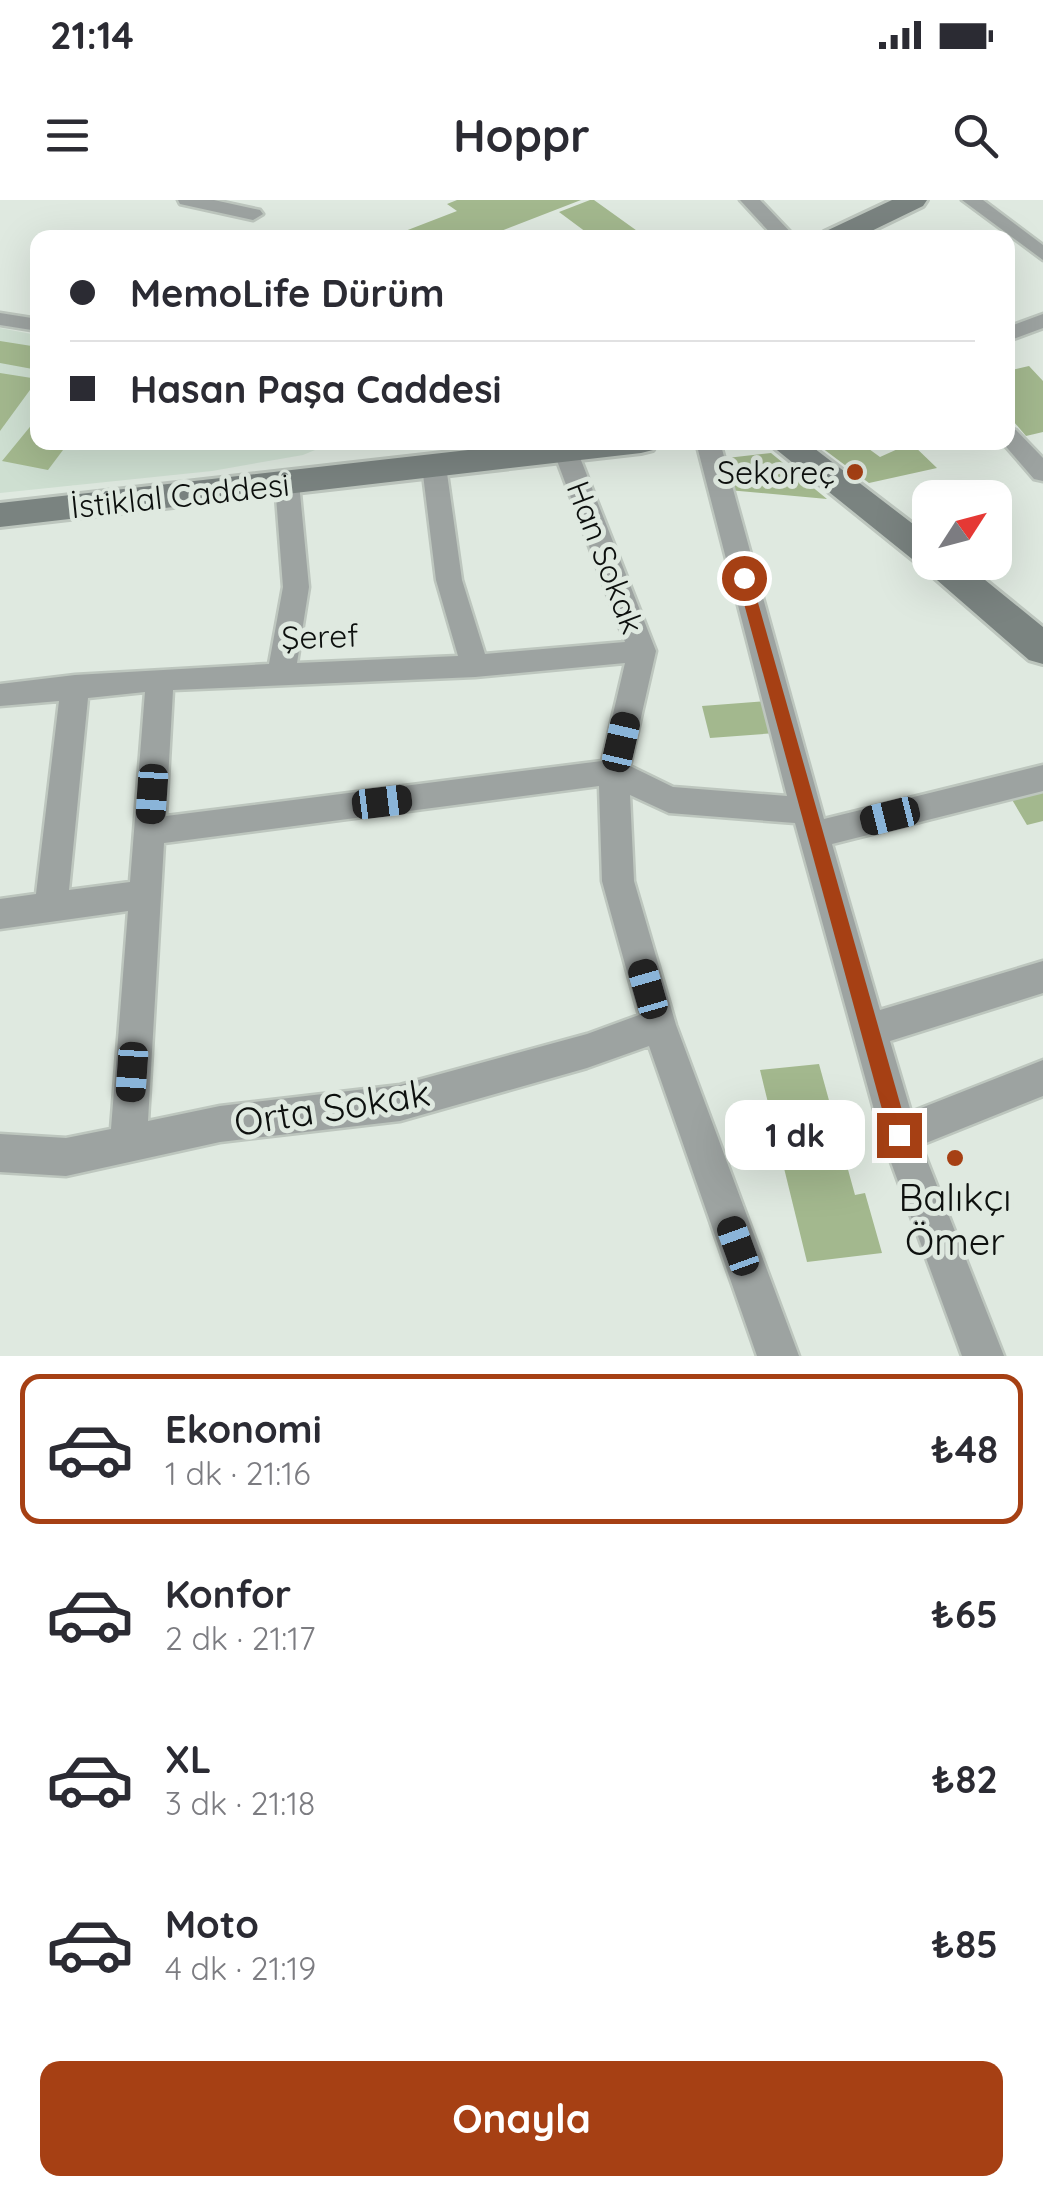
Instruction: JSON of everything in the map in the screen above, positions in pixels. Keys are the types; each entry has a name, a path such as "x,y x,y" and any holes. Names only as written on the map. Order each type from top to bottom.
{"street":[{"path":"186,200 250,207"},
{"path":"750,200 778,230"},
{"path":"851,230 914,200"},
{"path":"971,200 1013,230"},
{"path":"1015,231 1040,249"},
{"path":"0,300 30,305"},
{"path":"0,319 30,324"},
{"path":"1015,332 1043,320"},
{"path":"1015,443 1043,474"},
{"path":"359,476 395,450"},
{"name":"İstiklal Caddesi","path":"0,515 565,450"},
{"name":"Han Sokak","path":"565,450 642,651 614,772 618,881 659,1025 778,1356"},
{"path":"710,450 899,1135 982,1356"},
{"path":"794,450 912,542"},
{"path":"434,466 449,580 475,666"},
{"path":"282,672 296,587 287,483"},
{"path":"963,580 1035,632"},
{"name":"Şeref","path":"0,696 160,680 475,666 642,651"},
{"path":"128,1144 160,680"},
{"path":"52,907 75,686"},
{"path":"150,832 614,772 668,800 811,823 1043,778"},
{"path":"0,914 145,894"},
{"path":"869,1030 1043,976"},
{"name":"Orta Sokak","path":"0,1153 66,1157 220,1124 400,1102 587,1051 659,1025"},
{"path":"899,1135 1043,1078"}],"shaded area":[{"path":"0,328 30,334 30,450 315,450 212,471 0,493"}],"building":[{"path":"457,200 581,200 504,230 408,230 457,211 447,204"},
{"path":"594,200 636,230 583,230 559,212"},
{"path":"0,341 30,346 30,369 0,363"},
{"path":"1029,366 1043,381 1043,432 1026,436 1015,423 1015,369"},
{"path":"0,373 30,378 30,390 0,431"},
{"path":"30,427 30,450 63,450 48,470 2,461"},
{"path":"825,450 870,450 880,457 896,450 918,450 937,468 869,483"},
{"path":"771,453 827,499 728,490 718,459"},
{"path":"767,701 776,733 710,738 702,706"},
{"path":"1043,785 1043,821 1027,825 1008,793"},
{"path":"819,1064 855,1195 865,1193 882,1253 807,1262 760,1070"}],"place":[{"name":"Sekoreç","path":"855,472"},
{"name":"Balıkçı Ömer","path":"955,1158"}],"route":[{"path":"744,578 899,1135"}]}
